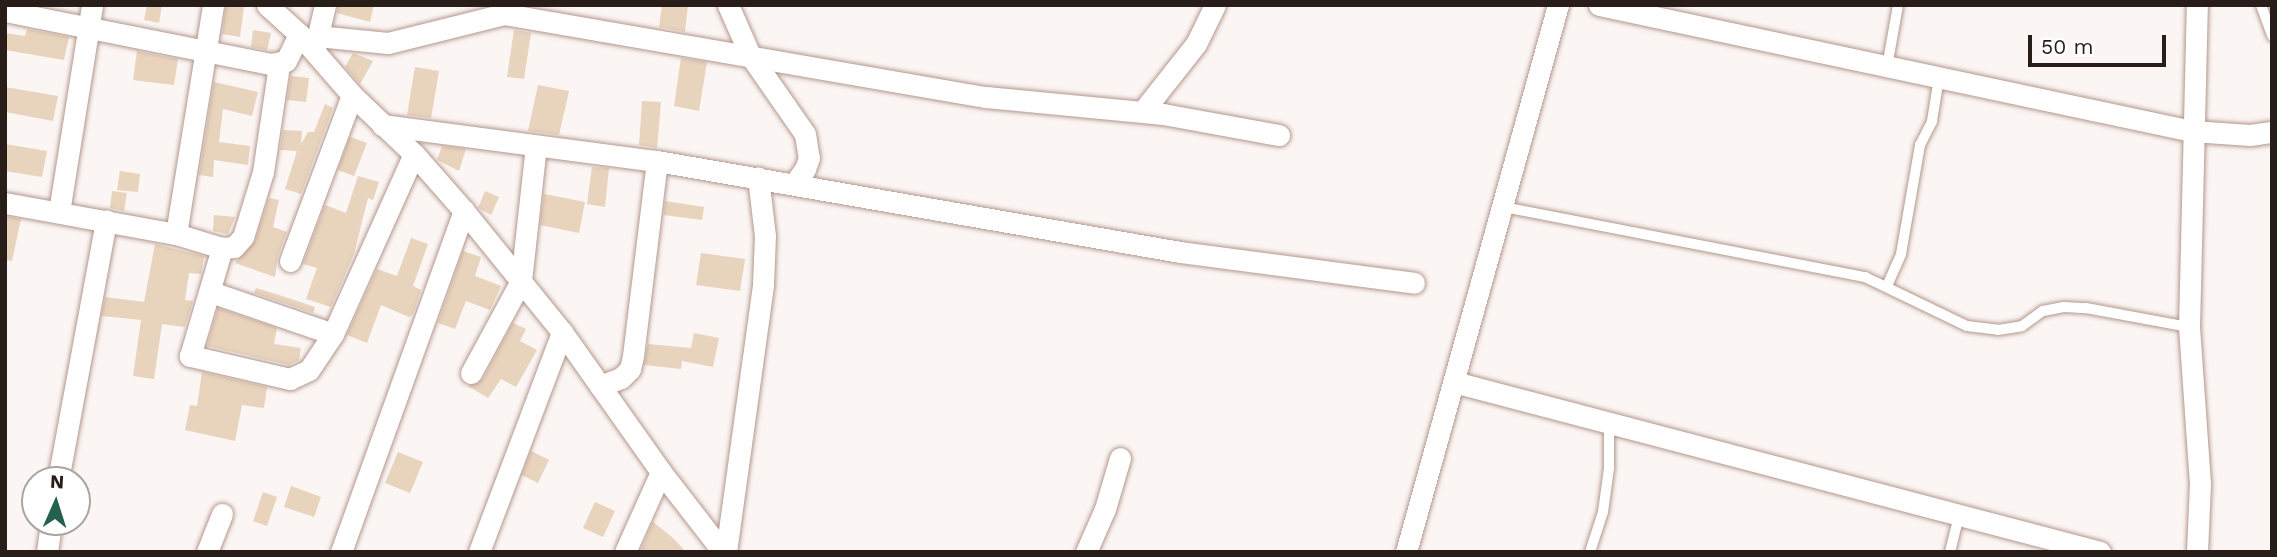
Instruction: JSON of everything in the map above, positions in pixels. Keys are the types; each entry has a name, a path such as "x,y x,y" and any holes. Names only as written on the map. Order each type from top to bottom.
{"street":[{"path":"60,212 92,5"},
{"path":"176,234 213,5"},
{"path":"268,5 310,41 352,95 414,154 464,211 562,331 661,472 724,552"},
{"path":"5,11 279,65 310,41 324,5"},
{"path":"728,5 750,55 805,134 809,158 806,169 793,184"},
{"path":"1143,111 1196,44 1215,5"},
{"path":"1406,552 1558,5"},
{"path":"1599,5 2192,131 2250,135 2272,132"},
{"path":"2197,5 2189,327 2200,484 2197,552"},
{"path":"310,41 388,43 504,9 986,97 1143,111 1279,135"},
{"path":"5,203 176,234 222,248 234,247 243,237 263,172 279,65"},
{"path":"290,261 352,95"},
{"path":"382,125 657,161 1180,252 1413,282"},
{"path":"471,373 521,281 536,146"},
{"path":"222,248 190,356 290,379 309,370 333,334 414,154"},
{"path":"600,386 621,378 630,369 657,161"},
{"path":"724,552 763,285 765,236 758,177"},
{"path":"345,551 464,211"},
{"path":"61,466 106,220"},
{"path":"211,292 333,334"},
{"path":"479,552 562,331"},
{"path":"1454,382 2101,552"},
{"path":"1090,550 1120,458"},
{"path":"625,552 661,472"},
{"path":"207,552 222,514"}],"lane":[{"path":"1887,67 1898,5"},
{"path":"2261,5 2272,36"},
{"path":"1887,286 1901,254 1920,145 1932,121 1939,78"},
{"path":"1504,207 1865,277 1967,326 1998,330 2021,326 2043,311 2064,307 2086,308 2189,327"},
{"path":"1590,552 1605,501 1609,468 1609,423"},
{"path":"1950,552 1959,514"}],"building":[{"path":"147,5 162,5 159,23 144,20"},
{"path":"226,5 244,7 240,37 222,34"},
{"path":"338,5 374,5 370,22 337,13"},
{"path":"662,5 688,5 685,32 659,27"},
{"path":"27,29 69,37 64,60 5,50 5,33 25,36"},
{"path":"253,30 271,33 267,50 251,47"},
{"path":"514,30 531,33 524,79 507,77"},
{"path":"137,51 178,59 174,85 133,80"},
{"path":"353,53 373,61 360,84 345,67"},
{"path":"681,58 707,62 699,111 674,106"},
{"path":"415,67 439,71 431,118 407,115"},
{"path":"291,76 309,78 306,102 287,100"},
{"path":"214,82 258,92 252,116 223,109 219,142 250,146 248,165 214,160 213,177 199,175"},
{"path":"538,85 569,91 559,135 528,131"},
{"path":"5,87 58,96 53,121 5,112"},
{"path":"642,101 661,102 657,148 639,145"},
{"path":"325,104 333,108 301,194 285,189 297,151 280,150 283,130 302,131 301,144 308,132 314,132"},
{"path":"350,137 367,143 354,176 338,170"},
{"path":"5,144 47,151 42,177 5,171"},
{"path":"442,146 466,149 459,171 437,160"},
{"path":"592,167 609,168 605,207 587,204"},
{"path":"120,171 140,174 138,192 117,190"},
{"path":"358,176 379,182 373,200 368,198 354,254 331,307 306,299 317,268 303,264 325,205 346,213"},
{"path":"112,191 127,193 124,211 110,208"},
{"path":"485,191 499,197 491,215 478,208"},
{"path":"544,194 585,202 579,233 540,225"},
{"path":"269,198 279,200 273,227 287,232 278,256 275,277 235,263 255,241"},
{"path":"665,201 704,207 702,220 664,215"},
{"path":"214,215 235,217 228,234 213,231"},
{"path":"5,216 21,219 12,261 5,260"},
{"path":"411,238 428,244 413,286 421,290 413,314 409,317 381,305 367,343 347,335 377,269 397,276"},
{"path":"155,244 204,256 201,274 189,273 185,300 193,301 185,327 162,324 154,379 133,376 141,320 102,316 105,297 144,302"},
{"path":"463,251 481,257 475,276 501,286 490,310 466,301 455,329 438,323"},
{"path":"701,253 745,259 740,291 696,285"},
{"path":"256,288 315,307 313,313 254,293"},
{"path":"218,308 277,328 274,344 301,348 299,360 289,365 207,346"},
{"path":"513,323 526,329 520,341 537,350 516,387 501,379 488,398 468,386 483,379"},
{"path":"694,333 719,338 713,367 682,361 681,369 644,365 648,344 691,348"},
{"path":"202,372 267,387 264,408 242,405 235,441 185,430 190,405 197,406"},
{"path":"531,451 549,460 538,483 522,475"},
{"path":"398,452 423,462 410,493 385,483"},
{"path":"291,486 321,497 314,517 284,507"},
{"path":"263,492 277,497 267,526 253,521"},
{"path":"595,502 615,511 603,537 583,528"},
{"path":"653,522 672,537 686,552 640,552"}]}
